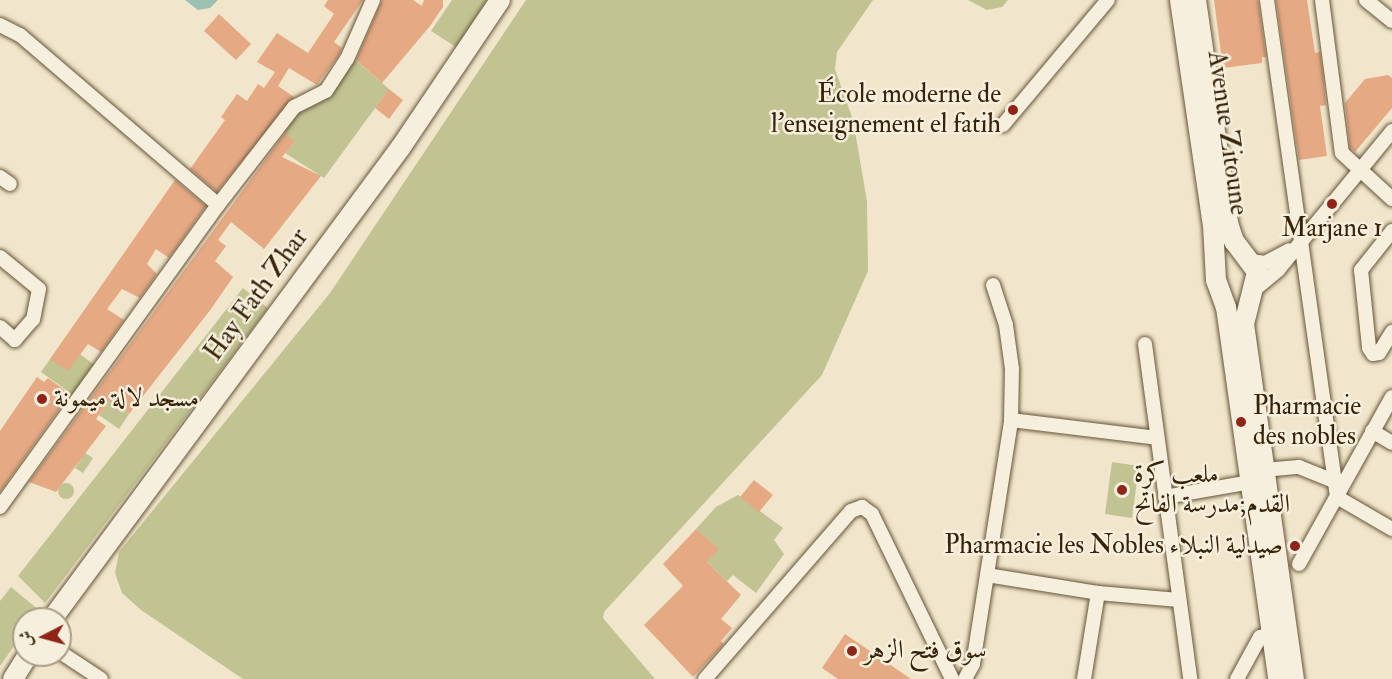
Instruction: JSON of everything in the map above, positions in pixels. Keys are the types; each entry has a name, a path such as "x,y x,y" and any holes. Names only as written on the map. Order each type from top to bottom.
{"main road":[{"name":"Hay Fath Zhar","path":"61,607 402,147 500,0"},
{"name":"Avenue Zitoune","path":"1180,0 1214,225 1217,280 1226,307 1259,477 1294,679"},
{"name":"Avenue Zitoune","path":"1196,0 1228,223 1234,241 1250,260"},
{"path":"1229,258 1250,260 1257,272 1253,291 1234,298 1217,280 1229,258"},
{"name":"Avenue Zitoune","path":"1253,291 1244,324 1278,679"}],"street":[{"path":"0,507 218,205 294,107 326,91 347,59 373,0"},
{"path":"1003,125 1108,0"},
{"path":"1267,0 1298,244 1336,497"},
{"path":"1322,0 1339,144 1348,162 1392,199"},
{"path":"1366,0 1392,21"},
{"path":"0,25 20,35 218,205"},
{"path":"1253,291 1278,270 1392,131"},
{"path":"1392,231 1361,270 1369,348 1373,354 1379,353 1392,332"},
{"path":"1250,260 1265,263 1298,244"},
{"path":"0,327 15,340 33,319 39,289 2,262"},
{"path":"965,679 973,664 1011,420 1012,369 1006,325 993,285"},
{"path":"1145,344 1190,679"},
{"path":"1299,564 1392,397"},
{"path":"1011,420 1157,438"},
{"path":"1372,431 1392,443"},
{"path":"1165,497 1299,467 1334,481"},
{"path":"1336,497 1392,529"},
{"path":"705,679 858,507 872,514 951,679"},
{"path":"987,575 1098,593 1179,600"},
{"path":"1087,677 1098,593"},
{"path":"1237,679 1260,637 1272,634"},
{"path":"72,660 102,679"}],"green space":[{"path":"452,0 487,0 456,47 431,31"},
{"path":"526,0 873,0 837,52 835,69 853,120 867,201 868,271 822,375 604,612 603,618 655,679 243,679 141,610 122,593 115,573 119,552 330,293"},
{"path":"968,0 1008,0 1002,7 987,10"},
{"path":"352,57 389,89 324,178 285,153 295,141 282,131"},
{"path":"243,288 268,308 45,603 18,576"},
{"path":"80,354 96,366 73,395 41,372 50,359"},
{"path":"111,399 129,414 119,429 99,415"},
{"path":"85,453 93,458 83,473 75,468"},
{"name":"ملعب كرة القدم;مدرسة الفاتح","path":"1112,462 1139,466 1132,518 1105,514"},
{"path":"66,483 72,485 74,491 72,497 66,499 60,497 58,491 60,485"},
{"path":"738,495 783,528 774,540 784,554 756,593 733,575 727,581 707,562 718,549 696,529 716,507"},
{"path":"11,587 35,607 12,607 12,649 0,666 0,601"}],"shaded area":[{"path":"185,0 218,0 210,8 198,10"}],"building":[{"path":"328,0 363,0 334,42 342,48 339,55 317,85 289,68 278,86 294,97 217,192 190,169 225,120 221,117 237,94 247,101 258,84 264,88 275,72 257,62 277,33 308,53 334,14 324,6"},
{"path":"382,0 413,0 422,6 424,0 443,0 443,7 382,83 356,60"},
{"path":"1214,0 1258,0 1266,57 1262,57 1262,63 1223,68"},
{"path":"1276,0 1307,0 1315,53 1320,52 1323,74 1326,105 1320,106 1327,156 1299,160"},
{"path":"219,14 251,44 236,60 204,31"},
{"path":"1388,75 1392,78 1392,108 1355,152 1350,147 1345,103 1365,79"},
{"path":"389,89 403,100 389,119 375,108"},
{"path":"285,133 295,141 282,157 321,176 264,249 231,222 218,240 226,246 215,261 233,277 211,309 129,414 111,399 96,419 106,426 56,492 29,482"},
{"path":"175,180 206,206 169,258 156,249 147,264 157,274 140,298 122,289 107,309 124,320 101,352 88,344 68,371 50,359"},
{"path":"37,377 44,382 48,378 70,394 0,492 0,431"},
{"path":"754,480 773,495 759,512 740,497"},
{"path":"696,529 719,549 707,562 741,595 721,619 732,628 721,641 724,644 693,677 644,625 683,586 663,564"},
{"name":"سوق فتح الزهر","path":"845,634 911,679 838,679 822,668"}],"place":[{"name":"École moderne de l'enseignement el fatih","path":"1013,110"},
{"name":"Marjane 1","path":"1332,204"},
{"name":"مسجد لالة ميمونة","path":"42,399"},
{"name":"Pharmacie des nobles","path":"1241,422"},
{"name":"ملعب كرة القدم;مدرسة الفاتح","path":"1122,490"},
{"name":"Pharmacie les Nobles صيدلية النبلاء","path":"1295,546"},
{"name":"سوق فتح الزهر","path":"852,651"}]}
